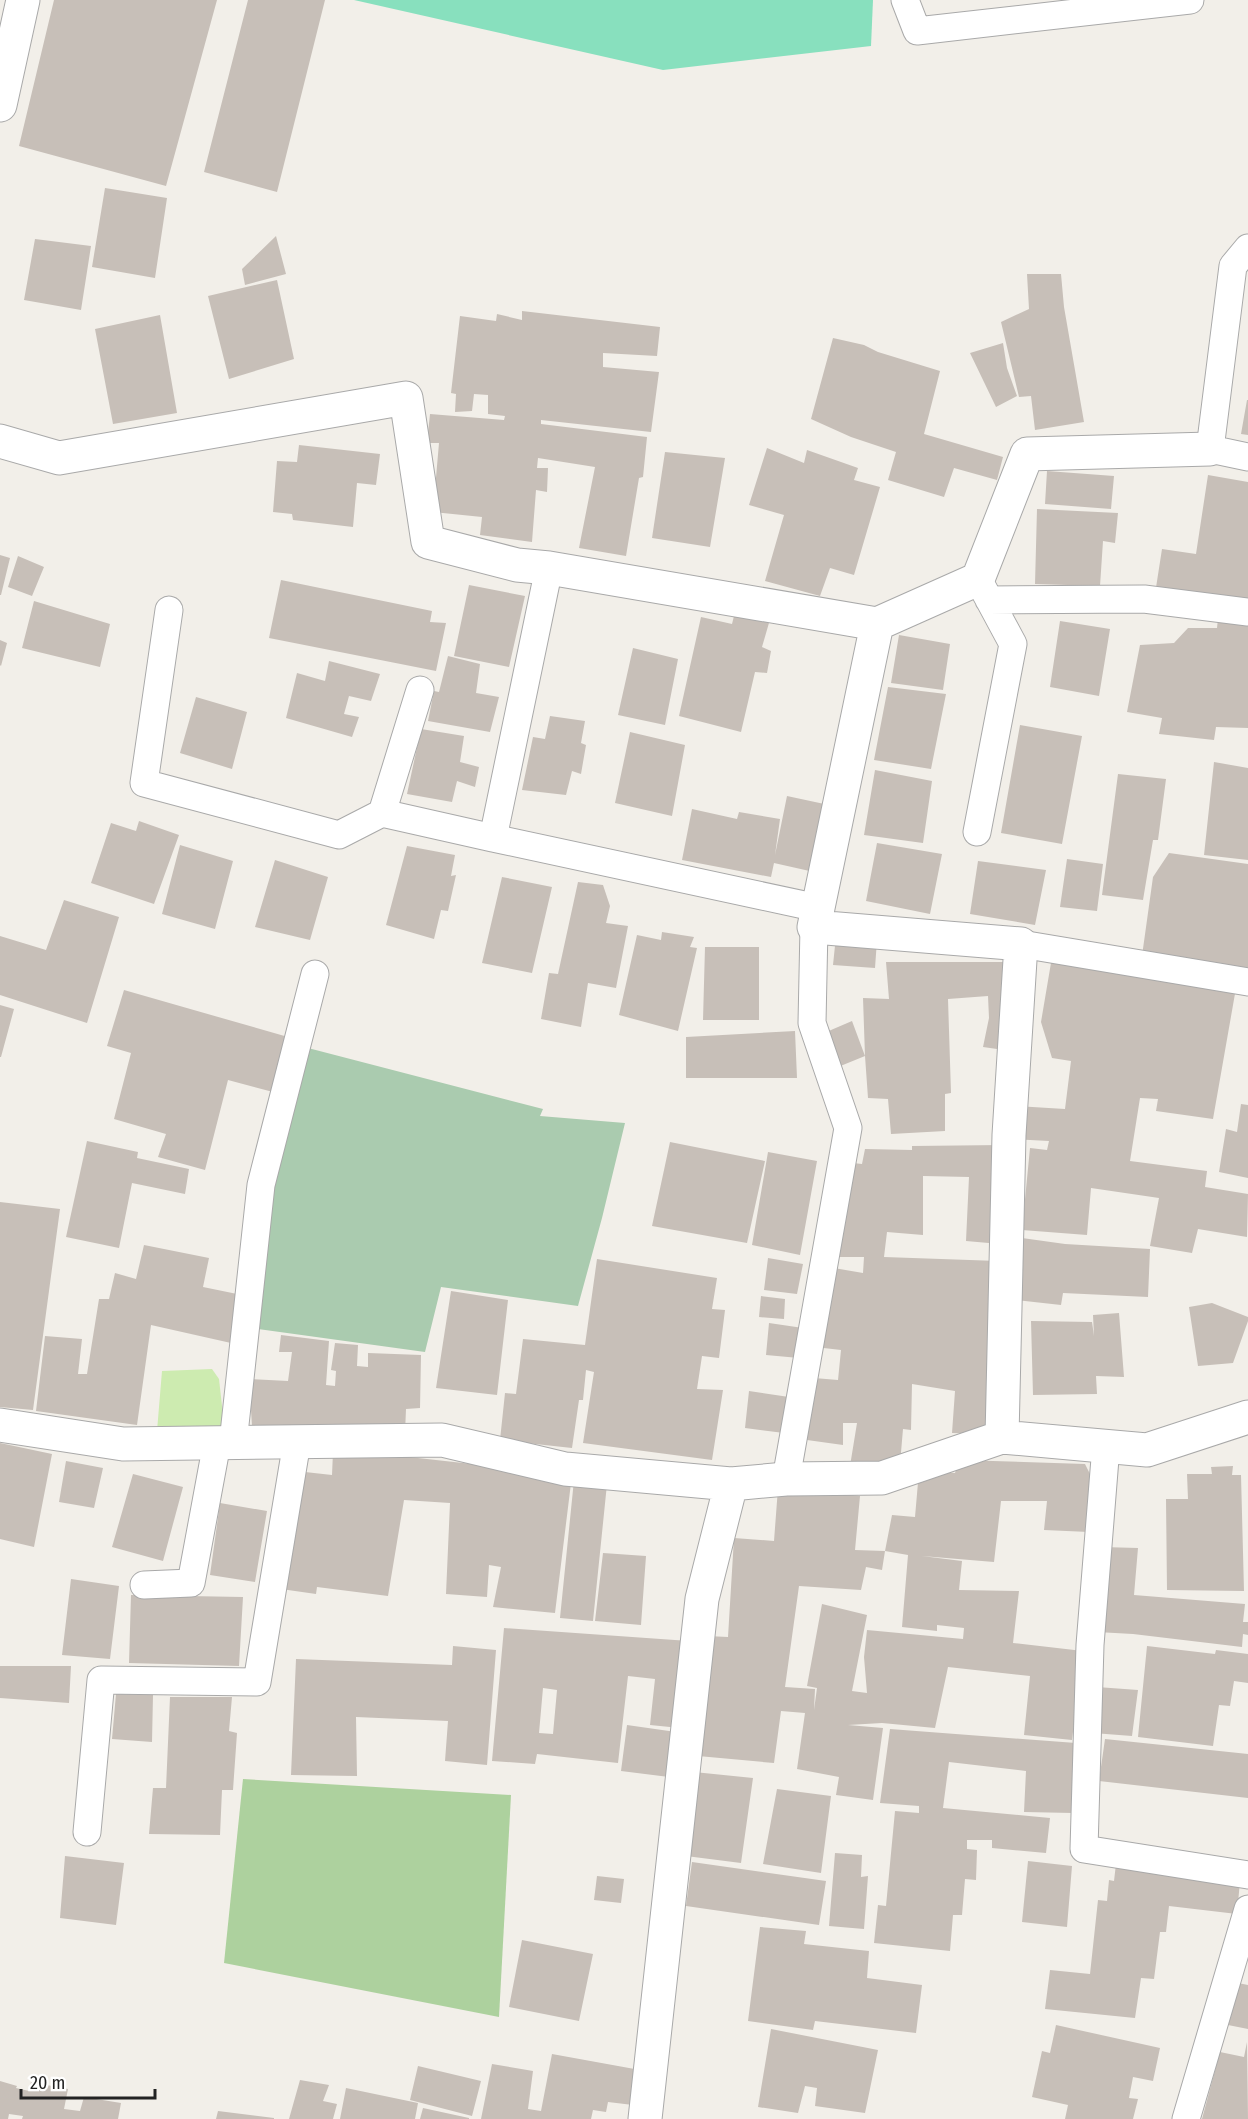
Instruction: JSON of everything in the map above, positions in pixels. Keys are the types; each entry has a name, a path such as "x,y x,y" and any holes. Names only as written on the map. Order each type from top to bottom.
{"street":[{"path":"0,105 23,0"},
{"path":"0,441 59,458 406,398 428,542 517,565 549,568 877,624 984,590 1027,454 1210,449"},
{"path":"877,624 816,918 1021,944 1009,1135 1002,1437"},
{"path":"0,1425 123,1444 442,1440 565,1469 731,1484 786,1479 882,1478 1002,1437 1147,1450 1248,1417"},
{"path":"645,2119 702,1599 731,1484"}],"lane":[{"path":"905,0 917,32 1190,0"},
{"path":"1248,248 1233,266 1210,449 1248,458"},
{"path":"493,838 549,568"},
{"path":"984,590 1144,599 1248,612"},
{"path":"977,832 1013,644 984,590"},
{"path":"169,610 144,783 339,835 382,813 493,838 816,918 813,1023 848,1128 786,1479"},
{"path":"382,813 420,690"},
{"path":"1021,944 1248,982"},
{"path":"144,1585 191,1584 225,1443 261,1185 315,974"},
{"path":"87,1832 101,1680 257,1682 297,1442"},
{"path":"1106,1446 1090,1645 1084,1849 1248,1875"},
{"path":"1186,2119 1248,1909"}],"green space":[{"path":"354,0 873,0 871,46 663,70"},
{"path":"308,1048 543,1109 540,1116 625,1123 578,1306 441,1287 425,1352 258,1329 273,1192"},
{"path":"212,1369 219,1379 225,1433 157,1431 162,1371"},
{"path":"243,1779 511,1795 499,2017 224,1963"}],"building":[{"path":"54,0 217,0 166,186 19,146"},
{"path":"248,0 325,0 277,192 204,172"},
{"path":"105,188 167,198 155,278 92,267"},
{"path":"276,236 286,274 245,285 242,269"},
{"path":"35,239 91,246 81,310 24,300"},
{"path":"1027,274 1061,274 1064,307 1084,422 1035,430 1031,396 1019,397 1001,322 1029,309"},
{"path":"277,280 294,359 229,379 208,296"},
{"path":"522,311 660,327 657,356 603,353 603,367 659,372 651,432 541,420 541,424 647,437 643,477 639,478 626,556 579,548 595,467 538,458 537,468 548,468 547,492 536,490 532,542 480,535 482,517 433,512 439,443 427,443 430,414 504,420 505,416 488,414 488,395 474,394 472,411 455,412 456,394 451,393 460,316 496,321 497,314 522,320"},
{"path":"160,315 177,413 113,424 95,329"},
{"path":"833,338 864,345 878,352 940,371 924,434 1003,457 997,480 954,468 944,497 888,480 896,452 851,437 811,419"},
{"path":"1003,343 1007,368 1017,396 996,407 970,353"},
{"path":"1248,400 1248,435 1241,434"},
{"path":"299,445 380,454 376,485 357,483 353,527 293,520 292,514 273,512 277,461 297,462"},
{"path":"767,448 804,463 807,450 858,468 854,480 880,487 854,575 830,568 820,596 765,581 784,515 749,505"},
{"path":"665,452 725,458 710,547 652,538"},
{"path":"1047,471 1114,476 1111,509 1045,504"},
{"path":"1208,475 1248,482 1248,605 1155,594 1162,549 1196,554"},
{"path":"1037,509 1118,513 1115,543 1103,541 1100,586 1035,584"},
{"path":"0,555 10,558 1,595 0,595"},
{"path":"18,556 44,567 32,596 8,587"},
{"path":"281,580 432,611 430,622 446,623 436,671 269,638"},
{"path":"469,585 525,596 509,667 454,656"},
{"path":"34,601 110,624 100,667 22,648"},
{"path":"736,608 771,616 762,647 771,651 767,673 755,672 741,732 679,716 701,617 732,624"},
{"path":"1219,609 1248,613 1248,728 1216,727 1214,740 1159,734 1162,718 1127,712 1140,645 1174,643 1188,628 1217,628"},
{"path":"1060,621 1110,629 1099,696 1050,687"},
{"path":"899,635 950,644 943,690 891,683"},
{"path":"0,640 7,643 1,666 0,665"},
{"path":"633,648 678,659 665,725 618,715"},
{"path":"448,656 480,664 476,693 499,697 490,732 428,721 434,691 439,692"},
{"path":"329,661 380,674 371,701 349,696 344,714 359,717 352,737 286,718 297,673 325,681"},
{"path":"888,687 946,694 931,769 874,760"},
{"path":"196,697 247,712 232,769 180,753"},
{"path":"550,716 585,721 581,743 586,745 581,774 572,771 566,795 522,790 533,737 545,739"},
{"path":"1020,725 1082,736 1062,844 1001,833"},
{"path":"421,729 464,736 460,762 479,767 475,787 457,781 452,802 407,794"},
{"path":"630,732 685,745 672,816 615,803"},
{"path":"1214,762 1248,768 1248,860 1204,855"},
{"path":"875,770 932,781 923,843 864,835"},
{"path":"1118,774 1166,779 1158,840 1153,840 1143,900 1102,895"},
{"path":"787,796 829,805 814,872 774,863 771,877 682,860 692,809 737,819 739,812 780,819 775,855"},
{"path":"139,821 179,835 154,904 91,883 111,823 136,831"},
{"path":"877,843 942,854 930,914 866,901"},
{"path":"180,845 233,861 215,929 162,914"},
{"path":"407,846 455,855 451,876 456,875 448,911 441,910 434,939 386,925"},
{"path":"1169,853 1248,864 1248,979 1141,963 1153,877"},
{"path":"1067,859 1103,864 1097,911 1060,907"},
{"path":"275,860 328,877 310,940 255,927"},
{"path":"978,861 1046,870 1035,925 970,914"},
{"path":"502,877 552,887 532,973 482,963"},
{"path":"578,882 603,885 610,906 606,923 628,926 616,988 588,983 581,1027 541,1019 549,973 558,974"},
{"path":"64,900 119,917 87,1023 0,995 0,936 46,950"},
{"path":"662,932 694,937 690,947 697,948 678,1031 619,1015 637,935 661,940"},
{"path":"836,936 877,940 875,968 833,965"},
{"path":"705,947 759,947 759,1020 703,1020"},
{"path":"1052,957 1236,988 1213,1119 1156,1111 1158,1099 1140,1098 1130,1161 1207,1171 1205,1187 1248,1194 1247,1237 1198,1229 1192,1253 1150,1246 1159,1198 1091,1188 1087,1235 1022,1230 1030,1148 1047,1150 1049,1141 1013,1139 1015,1106 1065,1109 1071,1061 1052,1058 1041,1022"},
{"path":"886,962 1011,962 1004,1050 983,1047 989,1018 988,996 948,999 951,1093 945,1094 945,1131 891,1134 888,1099 868,1098 863,998 889,999"},
{"path":"124,990 288,1037 273,1092 228,1080 205,1170 158,1157 166,1134 114,1119 131,1053 107,1046"},
{"path":"0,1005 14,1009 1,1057 0,1057"},
{"path":"852,1021 865,1056 838,1067 824,1033"},
{"path":"795,1031 797,1078 686,1078 686,1037"},
{"path":"1241,1104 1248,1105 1248,1178 1219,1172 1226,1129 1237,1132"},
{"path":"87,1141 138,1152 137,1158 189,1169 185,1194 132,1183 119,1248 66,1237"},
{"path":"670,1142 765,1161 747,1243 652,1226"},
{"path":"1003,1145 1000,1244 966,1241 969,1177 923,1176 923,1235 887,1232 884,1257 998,1261 994,1434 952,1433 955,1391 912,1384 911,1430 903,1429 900,1464 850,1466 857,1423 843,1423 843,1445 807,1440 814,1378 838,1380 841,1350 815,1347 828,1267 863,1273 864,1257 839,1257 842,1221 853,1163 862,1164 865,1149 912,1150 912,1146"},
{"path":"768,1152 817,1161 800,1255 752,1245"},
{"path":"0,1202 60,1209 33,1410 0,1407"},
{"path":"1022,1238 1065,1244 1150,1249 1148,1297 1063,1293 1061,1305 1015,1300"},
{"path":"144,1245 209,1258 203,1287 242,1295 231,1343 151,1325 137,1425 36,1411 45,1336 82,1339 78,1374 87,1374 99,1299 109,1299 115,1273 136,1279"},
{"path":"768,1258 803,1264 797,1294 764,1290"},
{"path":"597,1259 717,1278 712,1309 725,1310 719,1358 702,1356 697,1389 723,1390 712,1460 583,1443 594,1372 586,1370 583,1400 579,1400 572,1448 500,1440 505,1393 516,1394 523,1339 585,1345"},
{"path":"451,1291 508,1300 497,1395 436,1388"},
{"path":"761,1296 785,1299 784,1319 759,1317"},
{"path":"1212,1303 1248,1317 1248,1321 1233,1363 1198,1366 1189,1307"},
{"path":"1119,1313 1124,1377 1096,1376 1097,1394 1033,1395 1031,1321 1092,1322 1094,1336 1093,1315"},
{"path":"769,1323 803,1328 799,1358 766,1355"},
{"path":"281,1335 329,1341 326,1385 335,1386 336,1371 331,1370 335,1343 358,1345 357,1366 368,1367 368,1353 421,1355 420,1408 406,1409 405,1433 252,1426 249,1379 288,1381 292,1352 279,1352"},
{"path":"749,1391 789,1397 784,1433 745,1428"},
{"path":"0,1443 52,1454 34,1547 0,1539"},
{"path":"333,1452 409,1457 572,1475 555,1613 493,1607 501,1567 489,1565 487,1597 446,1594 450,1503 404,1500 388,1596 317,1587 316,1594 281,1589 305,1472 332,1475"},
{"path":"959,1460 1085,1464 1091,1476 1089,1532 1044,1530 1047,1501 1001,1501 994,1562 922,1556 962,1561 959,1590 1019,1591 1013,1643 1083,1651 1072,1740 1024,1735 1030,1676 948,1667 935,1728 882,1723 848,1725 883,1728 873,1800 836,1795 839,1777 797,1769 805,1713 781,1711 774,1763 698,1756 707,1636 728,1637 734,1538 774,1541 778,1488 860,1496 855,1550 885,1551 892,1515 915,1517 919,1471 955,1473","holes":["885,1551 908,1555 902,1627 937,1631 937,1625 964,1628 963,1639 867,1630 864,1657 867,1693 852,1691 867,1615 822,1604 807,1686 817,1688 814,1710 815,1689 785,1687 799,1586 861,1590 866,1567 882,1570"]},
{"path":"66,1461 103,1468 94,1508 59,1502"},
{"path":"1233,1466 1232,1475 1241,1475 1244,1591 1167,1590 1166,1499 1188,1499 1187,1474 1212,1474 1211,1467"},
{"path":"133,1474 183,1487 163,1561 112,1547"},
{"path":"574,1480 607,1484 593,1621 560,1618"},
{"path":"220,1503 267,1511 255,1582 210,1575"},
{"path":"1102,1547 1138,1548 1134,1595 1245,1604 1243,1622 1248,1622 1248,1635 1243,1634 1242,1647 1097,1632"},
{"path":"603,1553 646,1556 641,1625 595,1621"},
{"path":"71,1579 119,1586 110,1659 62,1655"},
{"path":"131,1595 243,1597 239,1666 129,1663"},
{"path":"504,1628 689,1641 680,1728 650,1725 655,1679 628,1676 618,1763 537,1754 535,1764 492,1761","holes":["543,1688 557,1690 553,1734 539,1733"]},
{"path":"453,1646 496,1650 487,1765 445,1761 448,1721 356,1717 357,1776 291,1775 296,1659 452,1665"},
{"path":"1147,1646 1215,1654 1216,1650 1248,1654 1248,1683 1234,1681 1230,1706 1219,1705 1213,1746 1138,1737"},
{"path":"0,1666 71,1666 69,1703 0,1698"},
{"path":"1097,1687 1138,1690 1132,1736 1093,1733"},
{"path":"116,1694 153,1695 152,1742 112,1739"},
{"path":"170,1697 232,1697 229,1731 237,1733 233,1790 222,1790 220,1835 149,1834 153,1788 166,1788"},
{"path":"627,1725 676,1732 669,1777 621,1771"},
{"path":"890,1729 1076,1743 1073,1813 1024,1812 1026,1771 949,1762 943,1808 1050,1818 1046,1853 992,1848 992,1840 967,1840 967,1849 977,1850 976,1880 965,1879 962,1915 953,1915 950,1951 874,1943 878,1905 886,1906 895,1811 919,1813 919,1806 880,1803"},
{"path":"1105,1739 1248,1754 1248,1798 1099,1781"},
{"path":"694,1772 753,1778 741,1863 686,1856"},
{"path":"777,1789 831,1796 821,1873 763,1864"},
{"path":"835,1853 862,1855 861,1877 868,1876 864,1929 829,1926"},
{"path":"65,1856 124,1863 116,1925 60,1918"},
{"path":"1028,1861 1072,1866 1067,1927 1022,1922"},
{"path":"692,1862 826,1881 819,1925 686,1906"},
{"path":"1116,1864 1240,1881 1237,1914 1169,1906 1166,1932 1160,1932 1154,1979 1141,1978 1135,2018 1045,2009 1050,1970 1090,1974 1098,1900 1107,1901 1109,1880 1114,1881"},
{"path":"597,1876 624,1879 621,1903 594,1900"},
{"path":"760,1927 806,1931 804,1944 869,1951 867,1978 922,1985 916,2033 815,2021 813,2030 748,2021"},
{"path":"522,1940 593,1954 579,2021 509,2007"},
{"path":"1228,1981 1248,1985 1248,2029 1218,2023"},
{"path":"1056,2025 1160,2048 1153,2081 1133,2077 1129,2098 1138,2099 1133,2119 1065,2119 1068,2105 1032,2097 1042,2051 1050,2053"},
{"path":"771,2029 878,2050 865,2113 815,2106 817,2088 805,2086 798,2113 758,2107"},
{"path":"1247,2042 1248,2119 1202,2119 1220,2052 1244,2057"},
{"path":"552,2054 640,2070 633,2105 608,2102 606,2112 593,2110 591,2119 481,2119 492,2064 533,2071 528,2109 541,2111"},
{"path":"418,2066 481,2081 472,2116 410,2100"},
{"path":"300,2080 329,2085 323,2101 337,2104 333,2119 289,2119"},
{"path":"0,2081 29,2091 31,2082 68,2089 64,2109 80,2111 84,2097 121,2103 118,2119 22,2119 23,2116 9,2114 8,2119 0,2119"},
{"path":"346,2088 418,2103 415,2119 340,2119"},
{"path":"423,2108 469,2118 469,2119 420,2119"},
{"path":"218,2111 274,2118 274,2119 216,2119"}]}
